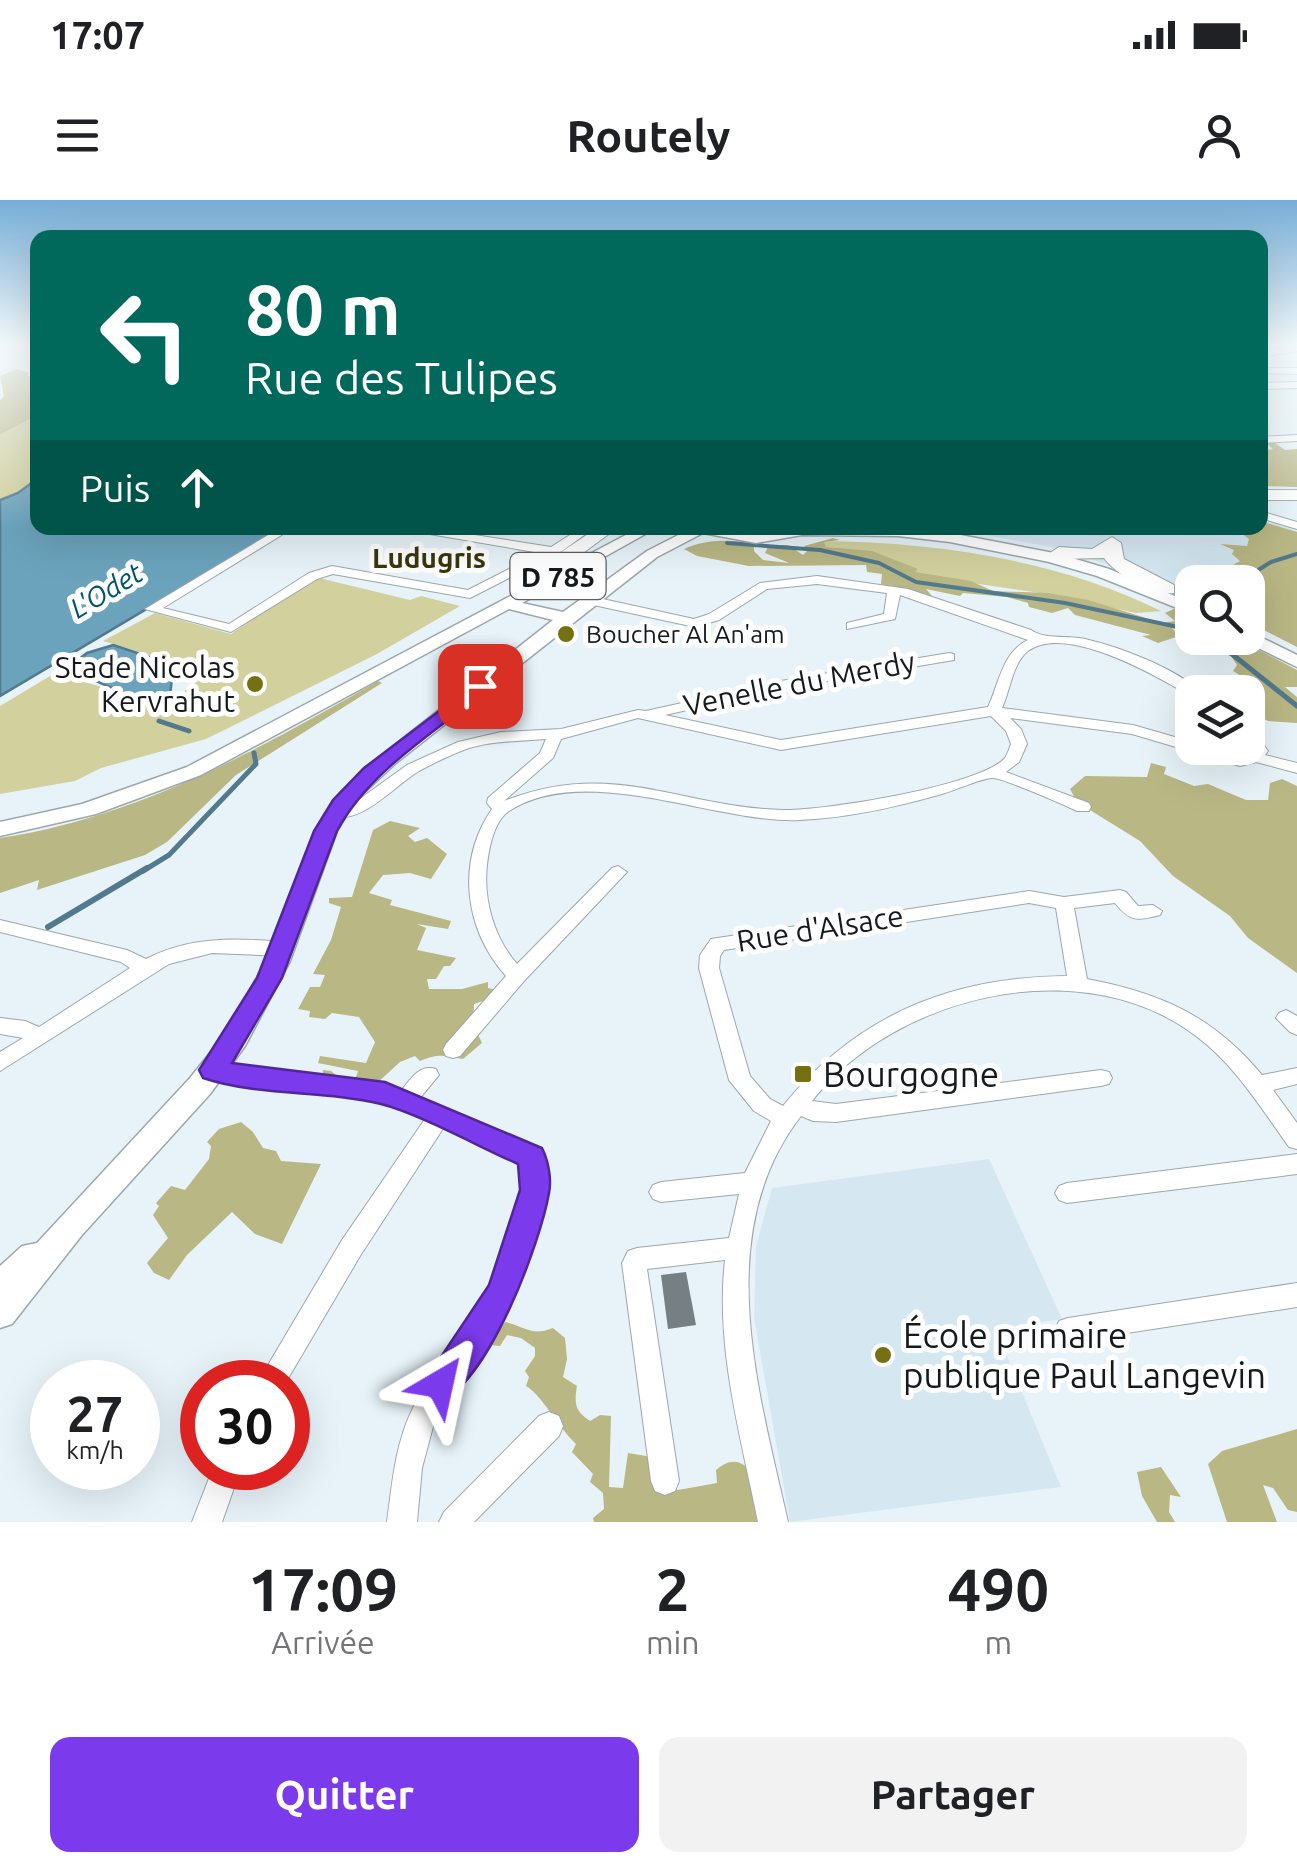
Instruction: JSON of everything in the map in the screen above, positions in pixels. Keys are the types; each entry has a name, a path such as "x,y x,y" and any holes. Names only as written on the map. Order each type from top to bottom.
{"highway":[{"path":"1268,494 1297,494"},
{"name":"D 785","path":"549,561 595,535"},
{"path":"1100,535 1112,543"},
{"path":"1059,554 1096,555 1112,543"},
{"path":"1112,543 1111,555 1117,563 1167,589"}],"main road":[{"name":"D 785","path":"0,816 92,795 183,762 328,690 549,561 614,535"},
{"name":"D 785","path":"0,828 88,809 194,771 635,535"},
{"path":"0,1313 71,1225 212,1070 248,1020 283,948 336,812 372,773 589,600 643,560 692,535"},
{"path":"643,560 685,544 728,535 779,535"},
{"path":"924,535 971,540 1132,584 1175,601"},
{"path":"963,535 1059,554 1175,593"},
{"path":"507,604 566,618"},
{"path":"1265,635 1297,652"},
{"path":"1265,645 1297,662"},
{"path":"0,1287 71,1225"}],"street":[{"path":"1268,439 1293,436"},
{"path":"1268,517 1297,526"},
{"path":"274,535 152,609 229,629 312,576 336,570 470,594 549,561 580,535"},
{"path":"441,535 549,561"},
{"path":"589,600 688,624 709,620 752,592 777,584 816,580 894,590 1026,633 1038,641"},
{"path":"852,626 890,616 894,590"},
{"path":"993,710 1017,654 1027,644 1038,641 1117,652 1175,681"},
{"name":"Venelle du Merdy","path":"336,812 354,811 413,768 463,745 500,737 554,735 631,715 650,715 780,686 949,657"},
{"path":"517,976 495,946 478,892 483,846 501,808 542,794 608,786 759,813 815,815 993,772 1013,759 1019,744 1013,729 993,710"},
{"path":"650,715 744,740 781,745 993,710 1144,732 1175,742"},
{"path":"501,808 495,803 496,798 548,755 554,735"},
{"path":"1265,759 1297,768"},
{"path":"993,772 1084,806"},
{"path":"452,1050 618,872"},
{"name":"Rue d'Alsace","path":"791,1111 762,1105 740,1080 709,968 710,956 718,944 1029,897 1064,903 1120,896 1133,913 1153,911"},
{"path":"1064,903 1078,984"},
{"path":"0,926 127,957 145,968"},
{"path":"0,1064 145,968 179,951 207,944 283,948"},
{"path":"774,1522 740,1354 738,1248 755,1182 770,1144 791,1111 843,1054 920,1010 1000,987 1078,984 1136,996 1187,1019 1226,1049 1297,1140"},
{"path":"0,1026 25,1029 39,1038"},
{"path":"212,1070 267,1081 363,1089 406,1100 532,1156 535,1190 499,1301 448,1373 422,1419 408,1468 402,1522"},
{"path":"406,1100 428,1075"},
{"path":"1257,1084 1297,1076"},
{"path":"791,1111 836,1113 1100,1078"},
{"path":"284,1360 351,1248 440,1115"},
{"path":"1067,1193 1297,1164"},
{"path":"661,1192 755,1182"},
{"path":"665,1481 634,1263 645,1256 738,1248"},
{"path":"1068,1330 1297,1295"},
{"path":"454,1522 548,1426"},
{"path":"206,1522 218,1490"}],"shaded area":[{"path":"0,405 30,405 30,419 0,435"},
{"path":"30,419 30,535 35,535 0,633 0,435"},
{"path":"1268,442 1285,450 1297,449 1297,487 1268,486 1268,450 1273,449"},
{"path":"1268,521 1297,531 1297,547 1259,565 1175,565 1175,586 1056,548 986,535 1268,535"},
{"path":"1268,523 1297,532 1297,647 1265,631 1265,565 1233,565 1240,561 1232,554 1234,550 1220,544 1247,546 1249,539 1244,535 1268,535"},
{"path":"833,538 840,540 824,542 826,547 872,551 918,569 915,572 971,581 993,591 1048,593 1088,600 1162,623 1175,621 1175,637 1158,643 1142,636 1151,635 1075,615 1068,608 1052,613 1007,597 963,593 960,596 926,589 933,597 881,584 882,574 867,572 866,565 749,566 697,556 684,549 710,542 746,542 754,544 754,551 763,560 789,563 765,553 769,545 788,545 803,555 807,551 804,546"},
{"path":"822,541 908,545 996,557 1081,579 1161,611 1136,613 1047,594 930,577 814,548"},
{"name":"Stade Nicolas Kervrahut","path":"315,577 410,600 421,596 460,606 377,654 206,739 101,768 75,781 0,794 0,706 55,673 164,706 209,673 103,641 155,613 231,634"},
{"path":"1175,608 1175,621 1165,613"},
{"path":"1265,653 1297,670 1297,687 1285,687 1297,697 1297,723 1265,719 1265,675 1239,675 1233,671 1237,665 1228,655"},
{"path":"378,681 382,683 236,775 167,842 145,855 37,890 39,880 0,893 0,838 101,814 196,778"},
{"path":"1151,763 1166,767 1164,774 1194,786 1208,784 1246,800 1268,800 1270,783 1282,779 1297,786 1297,973 1248,938 1230,916 1173,876 1140,841 1077,802 1070,789 1085,776 1147,777"},
{"path":"390,821 420,828 408,836 415,842 427,838 447,854 431,879 410,873 383,875 369,893 392,900 390,905 451,921 448,929 417,924 426,928 417,950 456,958 450,966 444,966 436,979 427,979 429,989 462,989 488,982 488,988 497,990 492,998 474,1004 473,1024 482,1043 463,1059 437,1056 420,1061 415,1056 400,1062 376,1084 321,1081 323,1070 340,1078 356,1077 358,1071 318,1063 320,1056 366,1063 375,1042 359,1017 332,1013 325,1019 309,1017 310,1011 298,1009 310,987 320,987 325,975 313,974 331,940 341,907 329,903 329,898 352,897 373,830"},
{"path":"241,1122 263,1148 276,1151 281,1161 321,1164 282,1244 255,1234 232,1212 187,1255 169,1280 154,1273 147,1263 168,1238 153,1215 159,1206 156,1203 171,1186 185,1190 209,1159 211,1146 207,1142 219,1129"},
{"name":"École primaire publique Paul Langevin","path":"989,1159 1062,1319 996,1329 1061,1487 790,1522 754,1318 756,1246 772,1188"},
{"path":"505,1322 533,1331 553,1328 565,1338 567,1359 563,1377 577,1386 576,1402 581,1414 590,1421 600,1415 611,1416 609,1487 623,1488 628,1453 652,1457 672,1488 678,1490 717,1483 716,1470 736,1462 748,1468 757,1522 594,1522 593,1518 604,1509 603,1493 590,1482 593,1474 572,1452 576,1444 526,1386 529,1377 525,1371 535,1356 535,1348 521,1338 507,1335 500,1346 488,1345"},
{"path":"1297,1429 1297,1512 1288,1510 1273,1488 1263,1485 1277,1522 1227,1522 1208,1464 1222,1451"},
{"path":"1161,1467 1181,1497 1170,1495 1169,1512 1175,1522 1157,1522 1142,1496 1137,1472"}],"water":[{"name":"L'Odet","path":"30,484 30,535 271,535 0,696 0,500"},
{"path":"113,645 165,662 162,671 172,678 170,696 137,696 77,672 74,663 87,653"}],"building":[{"path":"686,1272 696,1325 668,1329 661,1275"}],"waterway":[{"path":"727,543 820,550 879,563 916,582 1065,603 1175,626"},
{"path":"1265,566 1297,554"},
{"path":"1233,655 1297,706"},
{"path":"159,701 160,711"},
{"path":"159,721 189,731"},
{"path":"143,871 169,855 256,764 254,753"},
{"path":"48,927 147,868"}],"place":[{"name":"Boucher Al An'am","path":"566,634"},
{"name":"Stade Nicolas Kervrahut","path":"255,684"},
{"name":"Bourgogne","path":"803,1074"},
{"name":"École primaire publique Paul Langevin","path":"883,1355"}],"district":[{"name":"Ludugris","path":"429,557"}],"route":[{"path":"440,1384 504,1290 535,1190 537,1178 532,1156 385,1094 267,1081 212,1070 248,1020 270,978 326,831 340,805 372,773 480,686"}]}
